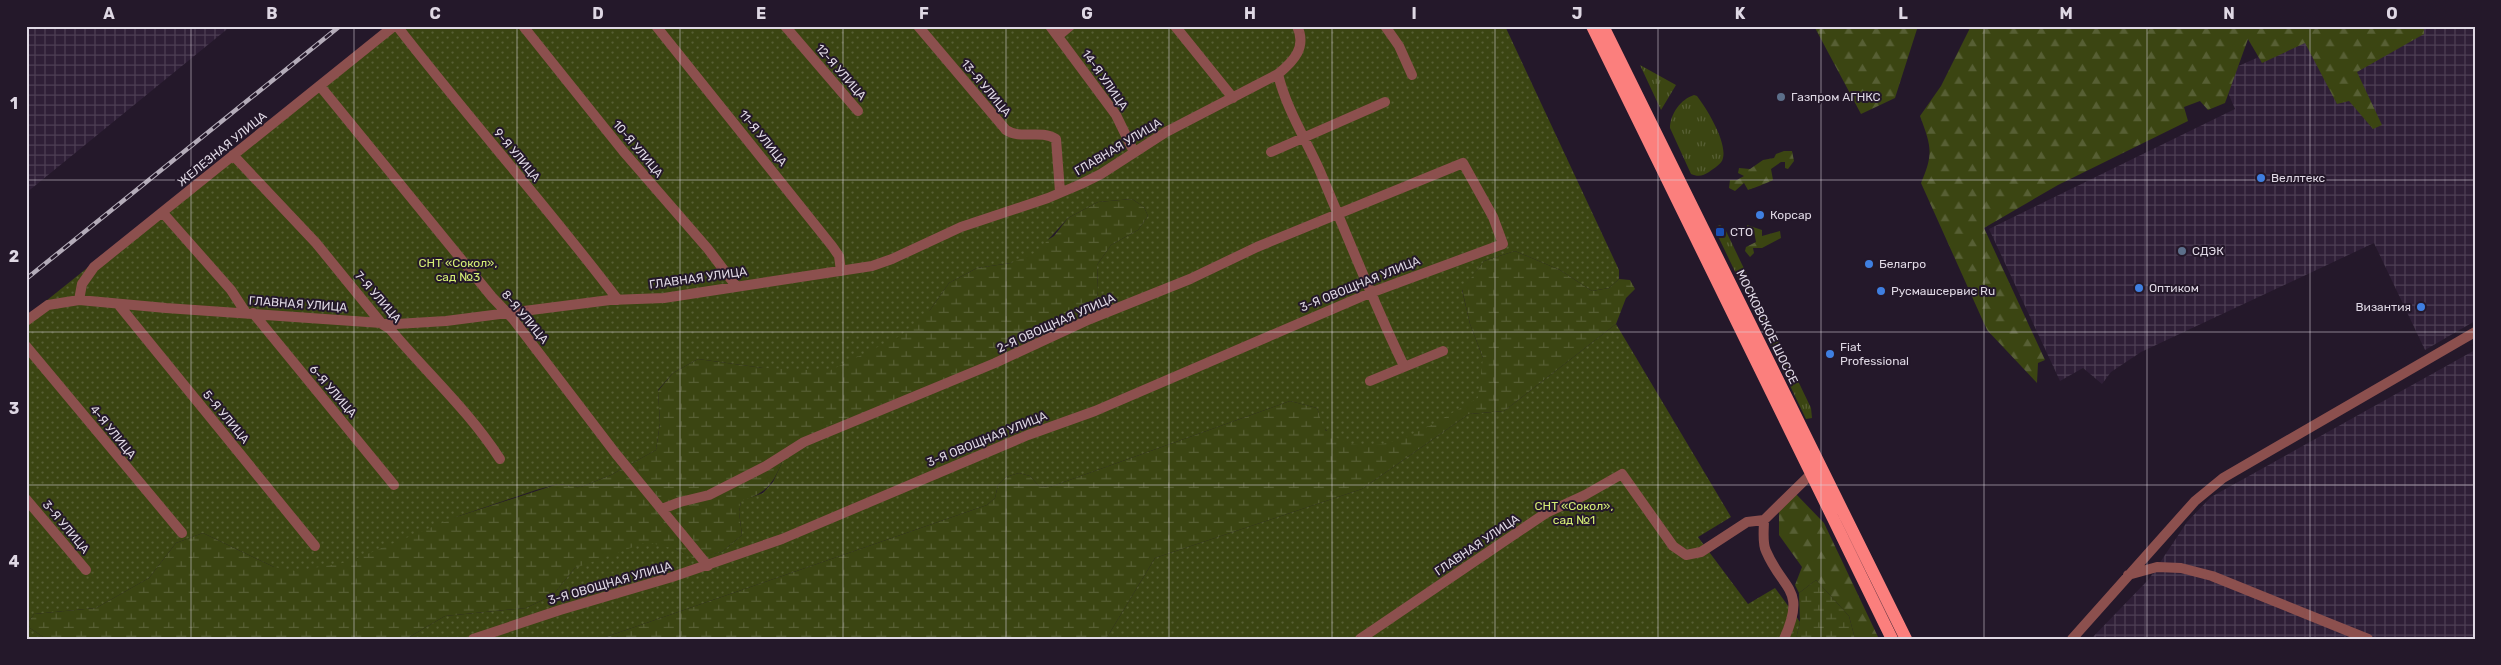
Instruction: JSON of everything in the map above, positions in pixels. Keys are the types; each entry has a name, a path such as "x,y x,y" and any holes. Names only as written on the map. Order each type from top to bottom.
{"main road":[{"name":"МОСКОВСКОЕ ШОССЕ","path":"1592,26 1892,639"},
{"name":"МОСКОВСКОЕ ШОССЕ","path":"1603,26 1906,639"}],"street":[{"name":"ЖЕЛЕЗНАЯ УЛИЦА","path":"79,300 82,284 94,267 395,26"},
{"name":"9-Я УЛИЦА","path":"395,26 483,135 598,272 618,300"},
{"name":"10-Я УЛИЦА","path":"523,26 623,151 708,249 736,286"},
{"name":"11-Я УЛИЦА","path":"656,26 832,246 839,256 841,271"},
{"name":"12-Я УЛИЦА","path":"785,26 858,111"},
{"name":"13-Я УЛИЦА","path":"918,26 1006,130 1013,135 1049,134 1056,139 1060,192"},
{"name":"14-Я УЛИЦА","path":"1050,26 1116,116 1134,152"},
{"path":"1058,36 1070,26"},
{"path":"1176,26 1233,98"},
{"name":"ГЛАВНАЯ УЛИЦА","path":"26,321 48,305 79,300 382,324 446,320 618,300 664,298 872,266 892,259 961,227 1060,192 1101,174 1166,132 1278,74 1288,66 1301,46 1302,39 1297,26"},
{"path":"1385,26 1399,46 1412,75"},
{"path":"1278,74 1282,90 1404,366"},
{"name":"8-Я УЛИЦА","path":"320,86 506,312 616,454 708,566"},
{"path":"1271,152 1385,102"},
{"name":"7-Я УЛИЦА","path":"233,155 316,243 382,324 390,329 448,392 484,435 500,459"},
{"name":"2-Я ОВОЩНАЯ УЛИЦА","path":"662,509 680,502 709,495 766,466 804,442 996,363 1090,319 1190,279 1257,247 1462,162 1493,217 1503,244"},
{"name":"6-Я УЛИЦА","path":"163,213 231,290 394,485"},
{"name":"3-Я ОВОЩНАЯ УЛИЦА","path":"473,639 560,610 628,592 782,539 1028,435 1095,411 1370,292 1503,244"},
{"name":"5-Я УЛИЦА","path":"118,304 315,546"},
{"path":"2072,639 2195,501 2223,478 2475,332"},
{"name":"4-Я УЛИЦА","path":"26,346 182,534"},
{"path":"1370,381 1443,351"},
{"name":"ГЛАВНАЯ УЛИЦА","path":"1360,639 1546,513 1585,495 1622,474 1673,546 1686,555 1701,552 1747,522 1764,520 1811,474"},
{"name":"3-Я УЛИЦА","path":"26,499 86,570"},
{"path":"1764,520 1765,550 1794,596 1792,622 1784,639"},
{"path":"2128,575 2157,567 2181,568 2197,572 2212,576 2368,639"}],"shaded area":[{"path":"26,26 231,26 26,193"},
{"path":"2330,26 2475,26 2475,321 2425,350 2374,243 2141,352 2111,372 2102,384 2083,368 2060,381 1989,229 2235,109 2220,74"},
{"path":"2475,350 2475,639 2091,639 2149,579 2187,522 2211,497"}],"green space":[{"name":"СНТ «Сокол», сад №3","path":"389,26 1505,26 1619,270 1619,279 1609,288 1592,291 1560,270 1515,251 1484,261 1462,290 1470,324 1483,358 1478,398 1424,429 1384,444 1365,446 1346,442 1326,430 1317,408 1290,401 1050,487 1039,486 1030,476 1019,473 1006,477 998,485 995,498 987,505 600,639 406,639 445,616 526,608 553,595 575,568 647,542 675,549 693,558 722,552 742,535 739,512 741,501 763,493 773,482 785,456 801,436 1056,336 1095,305 1098,291 1097,265 1111,245 1138,230 1148,216 1144,207 1132,199 1098,202 1068,218 1037,252 1011,263 977,268 949,283 930,310 900,336 829,371 763,368 698,359 673,373 658,390 660,423 656,450 611,475 581,487 558,484 536,490 459,516 348,562 296,571 274,567 203,533 176,543 149,578 96,608 34,614 28,623 30,628 46,639 26,639 26,317"},
{"path":"1814,26 1918,26 1895,98 1861,114"},
{"path":"1971,26 2424,26 2424,34 2357,72 2382,125 2373,129 2349,101 2337,104 2305,43 2262,63 2248,39 2225,103 2208,110 2200,101 2184,107 2188,121 2058,185 1984,228 2045,360 2038,363 2037,383 1987,330 1921,183 1928,164 1930,150 1920,116 1941,86"},
{"path":"1640,65 1676,85 1661,110"},
{"path":"1694,95 1697,96 1711,117 1722,143 1723,151 1723,158 1719,164 1700,176 1691,174 1670,128 1674,112 1685,100"},
{"path":"1792,151 1794,161 1788,169 1785,168 1785,162 1781,162 1771,169 1773,180 1748,190 1744,183 1735,191 1729,188 1730,180 1737,180 1744,176 1738,173 1739,168 1750,169 1763,160 1774,158 1776,154"},
{"path":"1132,199 1144,207 1148,216 1138,230 1111,245 1097,265 1098,291 1095,305 1056,336 785,456 773,480 765,490 741,502 739,512 742,535 722,552 693,559 675,549 575,568 553,595 526,608 445,616 406,639 46,639 30,628 28,623 34,614 96,608 149,578 176,543 203,533 274,567 459,516 558,484 581,487 611,475 656,450 660,423 658,391 673,373 698,359 763,368 930,310 949,283 977,268 1011,263 1054,236 1068,218 1098,202"},
{"path":"1720,225 1725,229 1811,408 1812,418 1806,419 1715,230 1715,227"},
{"path":"1747,225 1762,230 1762,236 1780,231 1781,238 1762,248 1753,248 1754,253 1750,257 1745,251 1746,247 1756,242 1754,231 1747,232"},
{"path":"1515,251 1560,270 1592,291 1609,288 1619,279 1630,280 1635,289 1626,298 1616,324 1504,411 1469,414 1362,489 1155,558 1106,639 600,639 987,505 995,498 998,485 1006,477 1019,473 1030,476 1039,486 1050,487 1290,401 1317,408 1326,431 1483,358 1470,324 1462,289 1484,261"},
{"name":"СНТ «Сокол», сад №1","path":"1616,324 1731,517 1698,537 1748,604 1775,588 1800,622 1796,639 1106,639 1155,558 1362,489 1469,414 1504,411"},
{"path":"1795,493 1824,523 1879,639 1855,639 1849,616 1816,580 1799,593 1795,585 1802,567 1779,535 1779,508"},
{"path":"1816,580 1849,616 1855,639 1796,639 1800,622 1799,593"}],"railway":[{"path":"26,279 340,26"}],"place":[{"name":"Газпром АГНКС","path":"1781,97"},
{"name":"Веллтекс","path":"2261,178"},
{"name":"Корсар","path":"1760,215"},
{"name":"СТО","path":"1720,232"},
{"name":"СДЭК","path":"2182,251"},
{"name":"Белагро","path":"1869,264"},
{"name":"Оптиком","path":"2139,288"},
{"name":"Русмашсервис Ru","path":"1881,291"},
{"name":"Византия","path":"2421,307"},
{"name":"Fiat Professional","path":"1830,354"}]}
